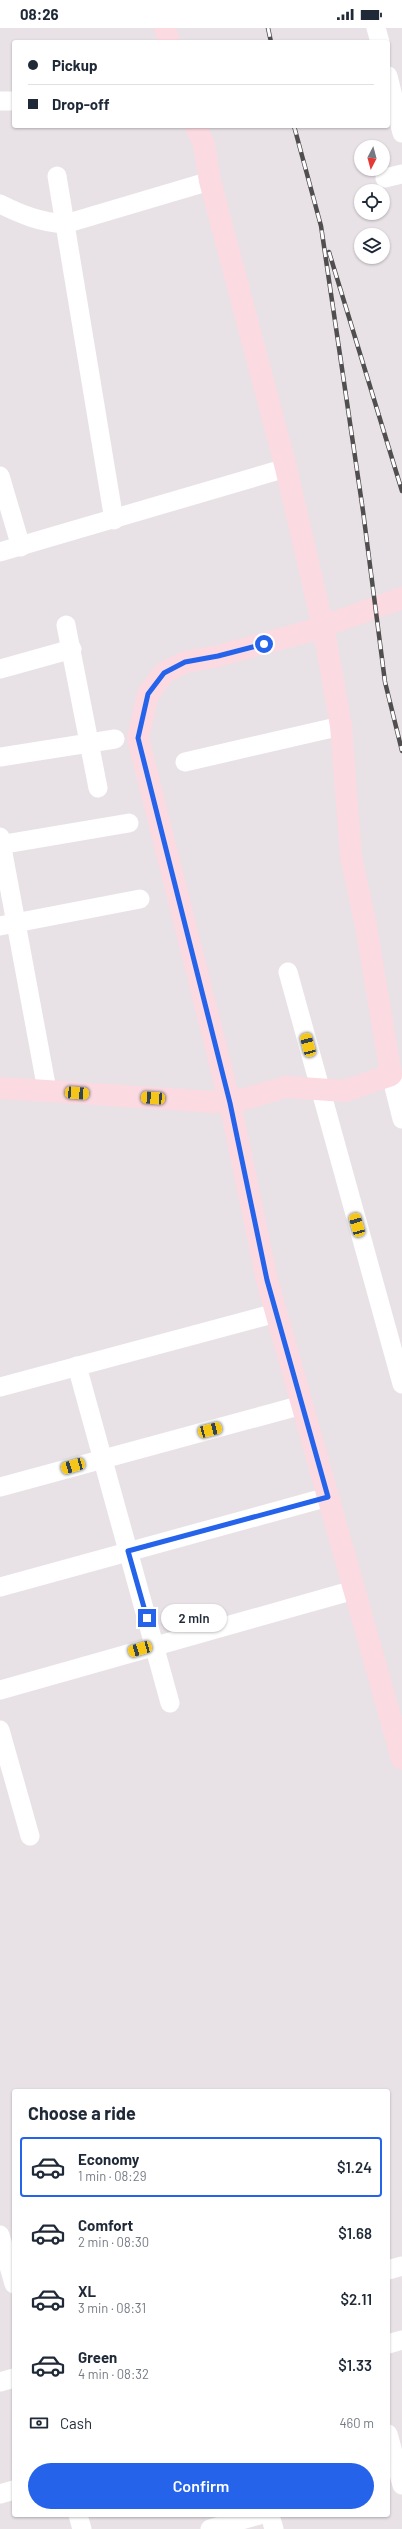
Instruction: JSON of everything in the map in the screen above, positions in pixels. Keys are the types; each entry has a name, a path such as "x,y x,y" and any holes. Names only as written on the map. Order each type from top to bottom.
{"street":[{"path":"165,28 168,40"},
{"path":"376,28 379,40"},
{"path":"394,84 402,133"},
{"path":"0,101 12,101"},
{"path":"197,128 204,144 210,181 286,468 324,631 341,726 351,857 366,926 391,1075 402,1119"},
{"path":"57,176 114,520"},
{"path":"0,204 28,218 49,223 65,224 210,181"},
{"path":"0,552 114,520 286,468"},
{"path":"0,476 21,547"},
{"path":"402,598 310,631 218,656 185,662 164,673 148,694 138,738 230,1103 267,1280 402,1759"},
{"path":"66,625 72,649 98,788"},
{"path":"0,669 72,649"},
{"path":"185,762 341,726"},
{"path":"0,757 115,739"},
{"path":"47,1090 8,924 0,842 129,823"},
{"path":"8,924 140,899"},
{"path":"288,972 319,1089 402,1384"},
{"path":"0,1088 230,1103 286,1087 345,1091 391,1075"},
{"path":"0,1387 276,1314"},
{"path":"77,1366 170,1703"},
{"path":"0,1487 102,1458 302,1405"},
{"path":"0,1587 328,1497"},
{"path":"0,1690 154,1645 354,1590"},
{"path":"0,1730 30,1836"},
{"path":"0,2237 12,2277"},
{"path":"390,2269 402,2266"},
{"path":"390,2343 402,2340"},
{"path":"0,2382 12,2379"},
{"path":"390,2432 402,2428"},
{"path":"390,2442 398,2478"},
{"path":"0,2494 12,2491"},
{"path":"79,2517 82,2529"},
{"path":"210,2529 252,2517"},
{"path":"271,2517 274,2529"}],"railway":[{"path":"268,28 271,40"},
{"path":"295,128 321,226 363,511 385,682 402,751"},
{"path":"329,252 402,491"}],"route":[{"path":"147,1618 128,1551 328,1497 267,1280 230,1103 138,738 148,694 164,673 185,662 218,656 264,644"}]}
